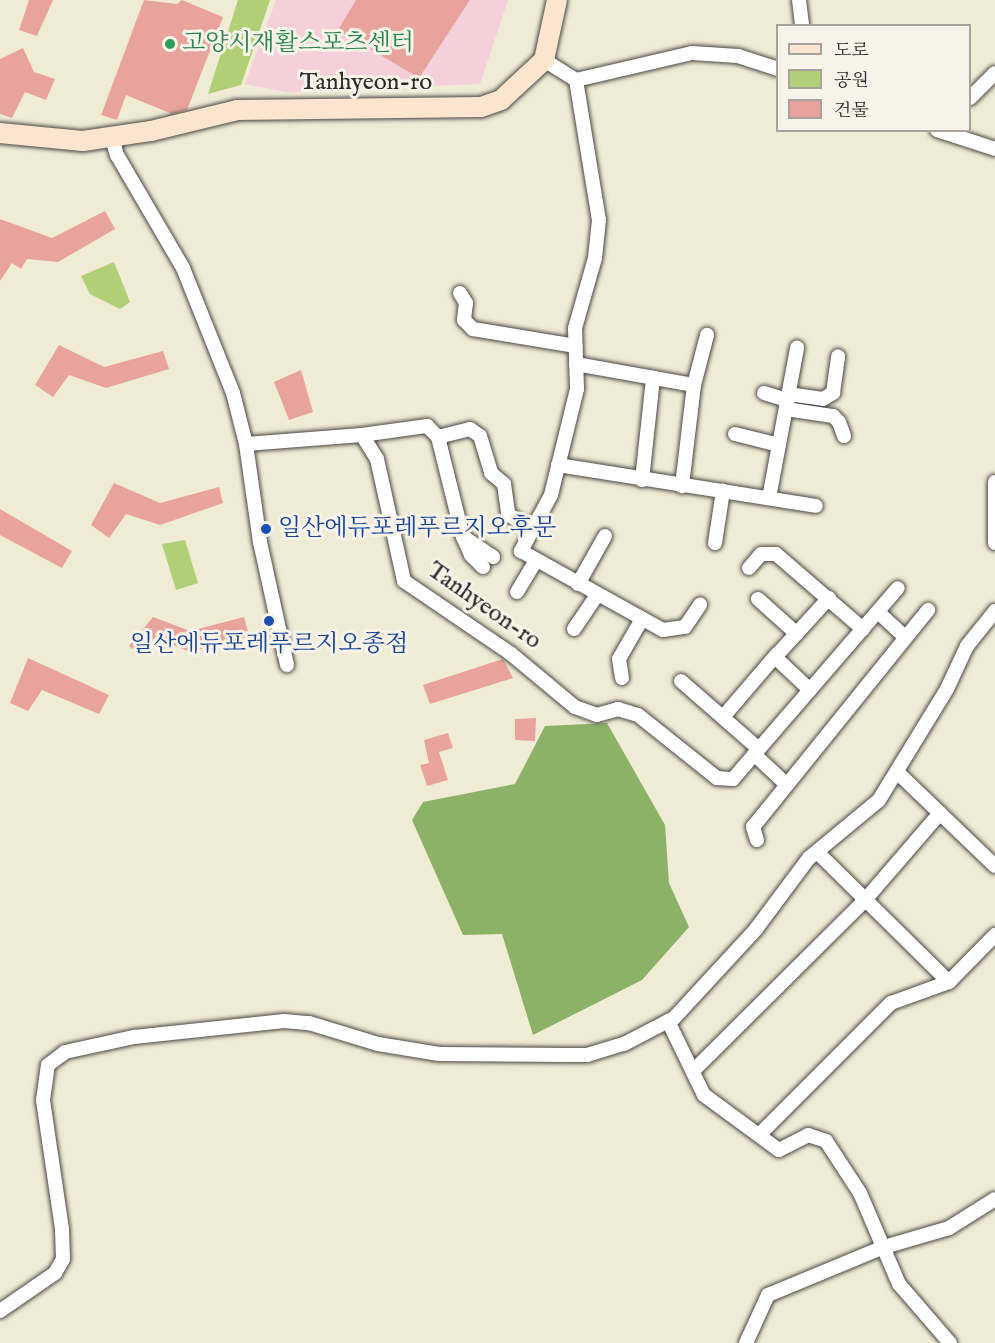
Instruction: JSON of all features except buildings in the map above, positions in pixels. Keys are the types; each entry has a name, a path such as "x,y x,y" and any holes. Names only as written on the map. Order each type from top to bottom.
{"main road":[{"path":"544,60 557,0"},
{"name":"Tanhyeon-ro","path":"0,133 57,140 112,138 245,109 481,106 501,100 544,60"}],"street":[{"path":"799,0 802,24"},
{"path":"544,60 576,80 692,53 738,56 776,69"},
{"path":"971,96 995,73"},
{"path":"576,80 598,220 595,258 575,328 577,389 558,465 550,495 521,551 663,630 685,627 700,604"},
{"path":"943,132 995,149"},
{"path":"112,138 117,155 183,268 233,393 246,444 260,542 287,665"},
{"path":"460,293 466,303 464,320 473,329 576,346"},
{"path":"682,486 694,385 706,335"},
{"path":"769,498 797,348"},
{"path":"787,401 823,399 833,393 838,356"},
{"path":"576,364 694,385"},
{"path":"642,480 654,378"},
{"path":"764,393 833,416 840,422 844,436"},
{"path":"246,444 362,435 427,426 438,437 463,537 471,555 488,562"},
{"path":"438,437 470,429 480,436 491,473 504,484 508,514 519,522"},
{"name":"Tanhyeon-ro","path":"362,435 376,459 404,581 510,653 575,707 597,715 618,709 638,715 717,778 733,779 757,751"},
{"path":"735,435 779,446"},
{"path":"558,465 816,506"},
{"path":"995,482 995,543"},
{"path":"715,543 723,491"},
{"path":"578,584 605,536"},
{"path":"749,568 762,554 776,554 863,629"},
{"path":"517,592 536,560"},
{"path":"757,751 898,588"},
{"path":"574,629 597,595"},
{"path":"723,717 829,598"},
{"path":"758,599 797,634"},
{"path":"757,840 753,827 928,610"},
{"path":"0,1311 55,1273 63,1258 62,1229 43,1100 48,1065 65,1052 134,1036 284,1021 309,1023 378,1044 439,1054 587,1056 624,1044 668,1021 756,929 792,877 817,852 864,816 897,772 947,689 968,646 995,611"},
{"path":"878,612 905,638"},
{"path":"622,678 619,659 642,619"},
{"path":"777,654 775,657 810,690"},
{"path":"681,681 723,717 786,784"},
{"path":"897,772 995,866"},
{"path":"693,1071 866,900 940,813"},
{"path":"817,852 949,982"},
{"path":"759,1135 891,1003 949,982 995,935"},
{"path":"668,1021 704,1095 779,1150 808,1135 826,1141 855,1184 899,1284 950,1343"},
{"path":"746,1343 768,1295 884,1247 949,1228 995,1199"}],"shaded area":[{"path":"276,0 508,0 480,84 286,92 245,84"}],"green space":[{"path":"238,0 270,0 241,85 208,94"},
{"path":"114,262 130,302 120,309 90,294 81,276"},
{"path":"185,540 198,583 176,590 162,544"},
{"path":"607,723 665,825 669,883 689,927 642,980 533,1035 502,934 463,935 412,820 423,802 515,784 545,726"}],"place":[{"name":"고양시재활스포츠센터","path":"170,44"},
{"name":"일산에듀포레푸르지오후문","path":"266,529"},
{"name":"일산에듀포레푸르지오종점","path":"269,621"}]}
